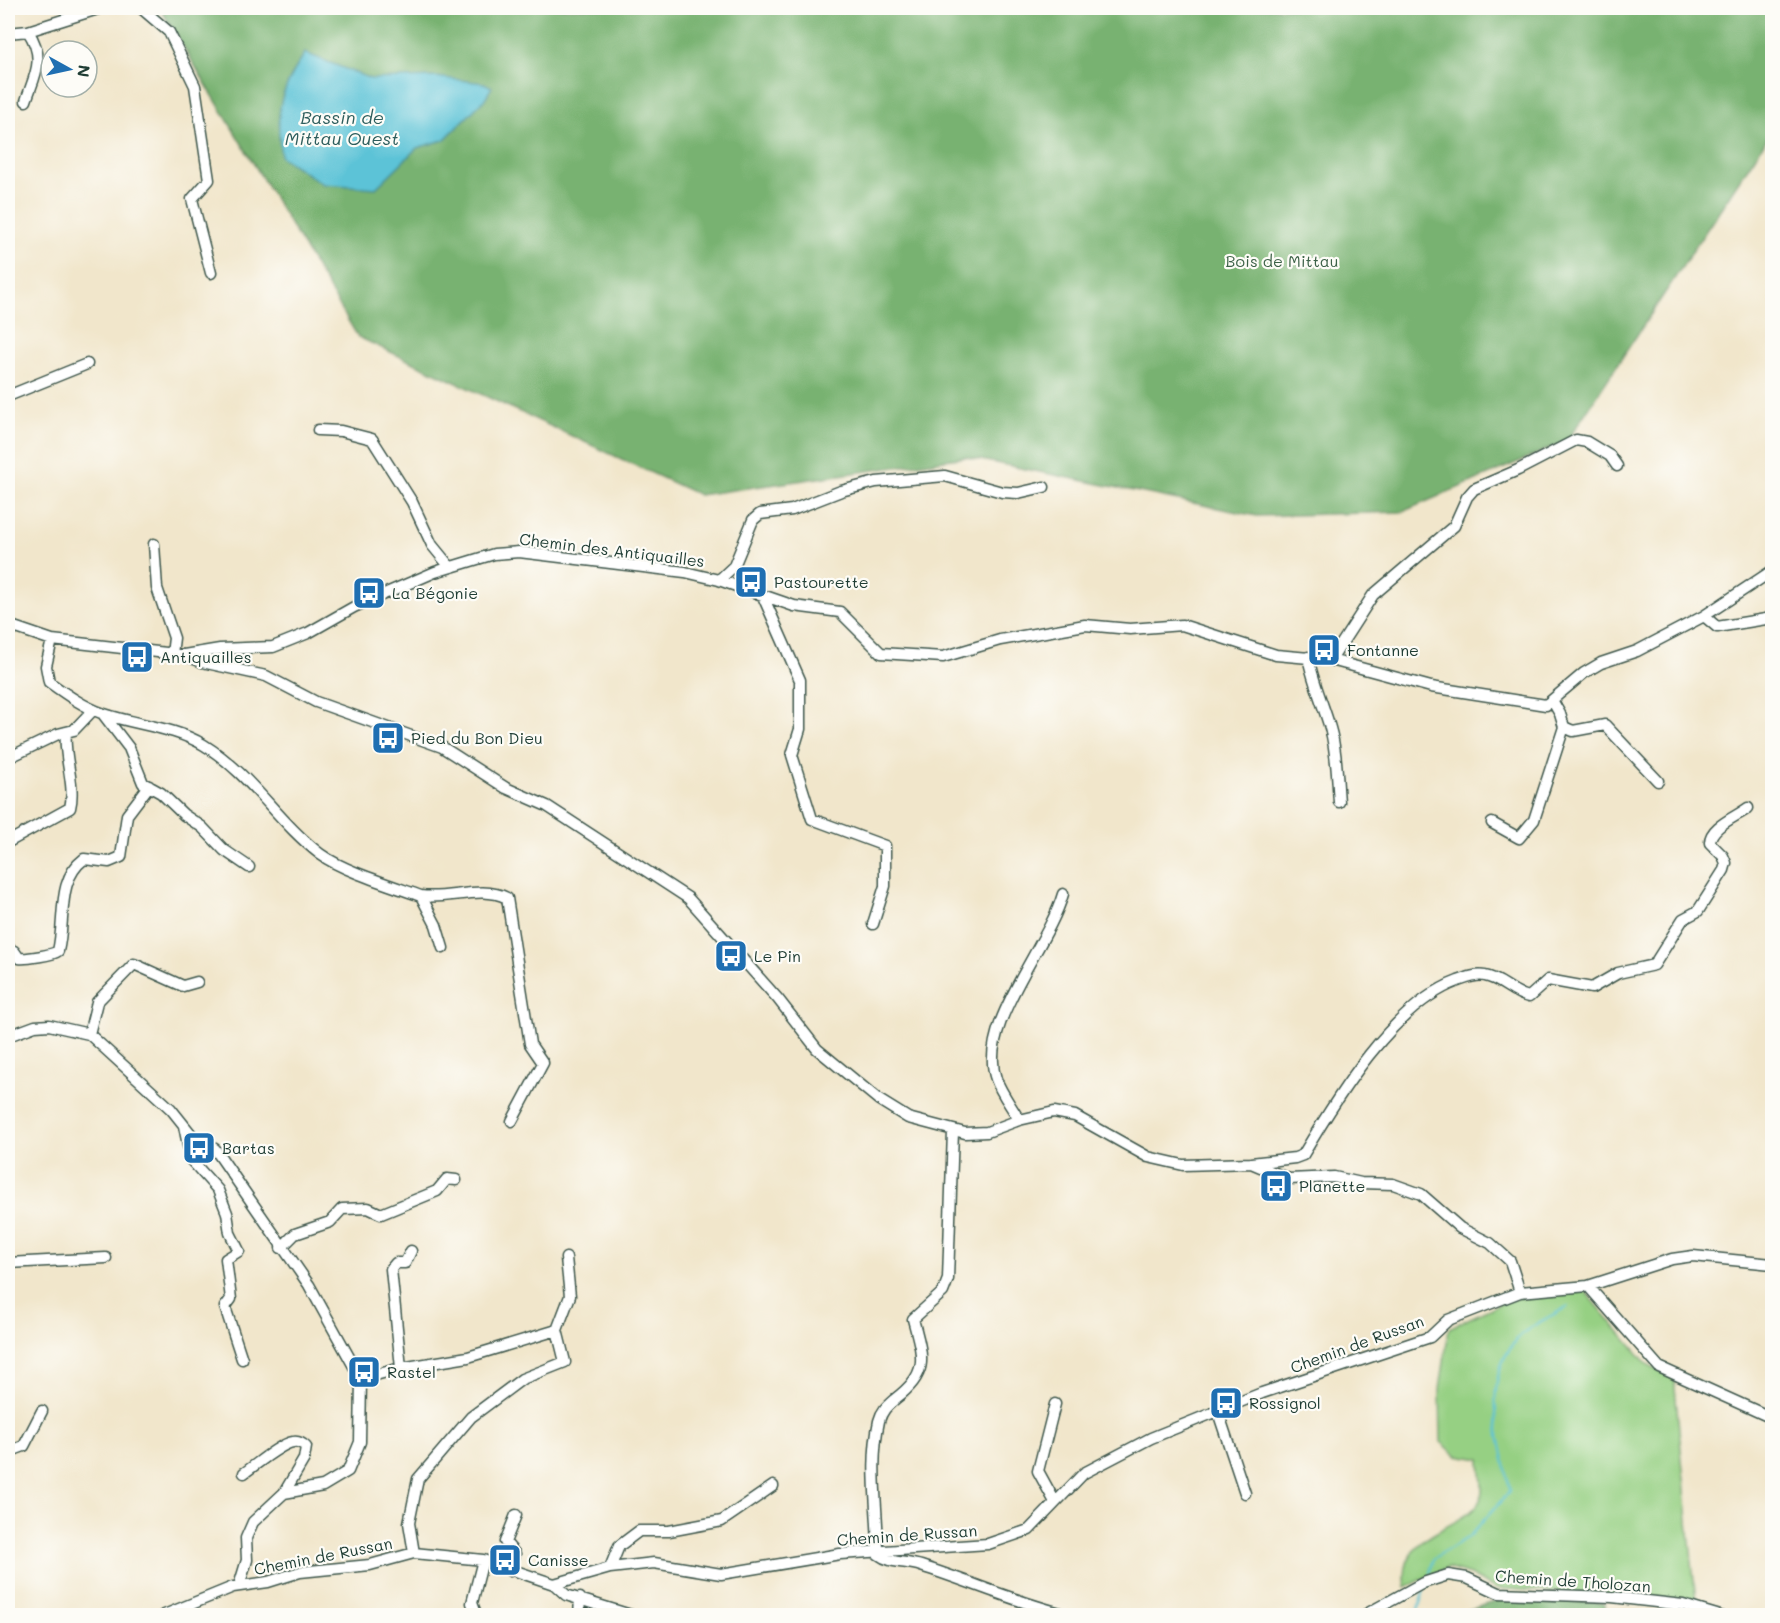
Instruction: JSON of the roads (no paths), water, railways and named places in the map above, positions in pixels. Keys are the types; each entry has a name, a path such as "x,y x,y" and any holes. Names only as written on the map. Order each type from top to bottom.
{"street":[{"path":"8,33 28,32 101,8"},
{"path":"141,8 169,32 195,86 209,180 192,199 211,273"},
{"path":"26,101 38,65 36,47 28,32"},
{"path":"8,396 87,364"},
{"path":"318,430 341,431 372,439 412,502 432,545 450,567"},
{"path":"1331,660 1373,595 1454,526 1467,497 1474,489 1518,470 1576,440 1587,442 1610,456 1617,466"},
{"path":"719,580 734,566 753,519 760,514 792,510 841,491 876,482 945,476 1002,492 1018,493 1044,487"},
{"path":"154,544 157,588 174,638 172,654"},
{"name":"Chemin des Antiquailles","path":"184,655 220,649 273,647 308,633 354,608 450,567 494,554 519,552 685,572 719,580 794,606 840,612 881,653 943,657 1000,640 1085,626 1130,629 1182,625 1276,655 1331,660 1431,687 1536,705 1546,705 1552,700"},
{"path":"1492,823 1518,838 1534,820 1563,727 1560,714 1552,700 1584,673 1601,663 1637,651 1704,616 1773,570"},
{"path":"762,594 800,680 800,729 792,755 812,819 885,846 885,886 873,924"},
{"path":"1704,616 1718,627 1773,618"},
{"path":"8,625 51,640 184,655 202,662 266,676 316,702 442,747 506,788 547,806 688,898 778,999 817,1049 889,1108 908,1118 952,1131 987,1132 1044,1112 1075,1116 1148,1157 1183,1165 1251,1163 1303,1155 1347,1084 1415,1005 1443,987 1474,976 1486,976 1529,998 1548,980 1592,988 1618,973 1653,965 1683,919 1698,911 1724,870 1726,863 1723,856 1710,843 1709,838 1714,830 1748,808"},
{"path":"51,640 46,666 50,682 98,712 129,748 143,783 202,827 224,850 249,867"},
{"path":"1308,657 1314,687 1330,728 1336,762 1339,802"},
{"path":"8,758 66,732 98,712 182,734 203,744 249,779 276,813 321,855 421,896 432,898 496,892 507,898 530,1044 543,1063 512,1121"},
{"path":"1563,727 1573,731 1605,725 1658,781"},
{"path":"8,842 70,808 66,732"},
{"path":"14,951 19,958 29,959 40,954 54,954 58,951 63,930 65,882 74,867 84,859 109,862 121,857 127,815 149,786"},
{"path":"1019,1120 996,1078 994,1044 999,1023 1058,912 1063,894"},
{"path":"421,896 436,925 442,948"},
{"path":"89,1034 97,1002 134,964 183,986 197,982"},
{"path":"8,1036 35,1026 50,1025 89,1034 171,1108 195,1139 215,1149 281,1248 309,1285 361,1379 360,1442 348,1471 323,1485 284,1493"},
{"path":"183,1123 191,1160 218,1190 227,1213 230,1233 240,1251 226,1259 231,1299 225,1307 242,1359"},
{"path":"952,1131 948,1279 943,1292 913,1319 922,1362 920,1376 884,1407 872,1458 879,1529 878,1554 887,1560 908,1564 1039,1608 1072,1616"},
{"path":"1251,1163 1289,1179 1334,1178 1361,1183 1393,1184 1421,1194 1460,1228 1490,1243 1510,1260 1520,1293"},
{"path":"281,1248 295,1234 330,1222 342,1209 368,1208 381,1214 437,1191 447,1179 456,1180"},
{"path":"401,1368 391,1269 396,1263 405,1263 411,1251"},
{"name":"Chemin de Russan","path":"166,1615 239,1586 268,1582 300,1572 370,1564 414,1553 483,1560 554,1584 610,1568 654,1563 721,1574 840,1554 878,1554 988,1544 1029,1530 1084,1473 1151,1438 1262,1393 1430,1337 1448,1320 1520,1293 1588,1286 1672,1259 1693,1256 1773,1264"},
{"path":"8,1263 106,1258"},
{"path":"414,1553 409,1523 418,1479 471,1417 522,1379 565,1362 557,1330 570,1296 566,1258"},
{"path":"1588,1286 1659,1367 1773,1418"},
{"path":"361,1379 401,1368 468,1357 557,1330"},
{"path":"1055,1404 1038,1471 1055,1502"},
{"path":"8,1452 24,1446 42,1412"},
{"path":"1218,1412 1245,1493"},
{"path":"239,1586 248,1560 246,1538 253,1522 284,1493 304,1459 306,1448 301,1443 294,1442 280,1448 244,1473"},
{"path":"610,1568 619,1546 639,1531 669,1531 722,1521 773,1486"},
{"path":"510,1571 514,1554 505,1542 516,1515"},
{"path":"908,1551 908,1564"},
{"path":"477,1616 472,1603 483,1560"},
{"name":"Chemin de Tholozan","path":"1363,1616 1423,1583 1448,1575 1467,1578 1499,1593 1612,1597 1683,1605 1720,1616"},
{"path":"554,1584 566,1595 634,1616"},
{"path":"579,1616 580,1599"}],"water":[{"name":"Bassin de Mittau Ouest","path":"305,53 371,79 436,77 484,83 492,87 484,100 444,140 417,148 376,188 323,184 281,157 279,114 281,102 289,80"}],"waterway":[{"path":"1430,1573 1434,1558 1469,1537 1510,1491 1496,1410 1499,1371 1507,1353 1520,1336 1568,1306"},
{"path":"1416,1616 1424,1590"}],"place":[{"name":"Pastourette","path":"751,582"},
{"name":"La Bégonie","path":"369,593"},
{"name":"Fontanne","path":"1324,650"},
{"name":"Antiquailles","path":"137,657"},
{"name":"Pied du Bon Dieu","path":"388,738"},
{"name":"Le Pin","path":"731,956"},
{"name":"Bartas","path":"199,1148"},
{"name":"Planette","path":"1276,1186"},
{"name":"Rastel","path":"364,1372"},
{"name":"Rossignol","path":"1226,1403"},
{"name":"Canisse","path":"505,1560"}],"park label":[{"name":"Bois de Mittau","path":"1282,261"}]}
